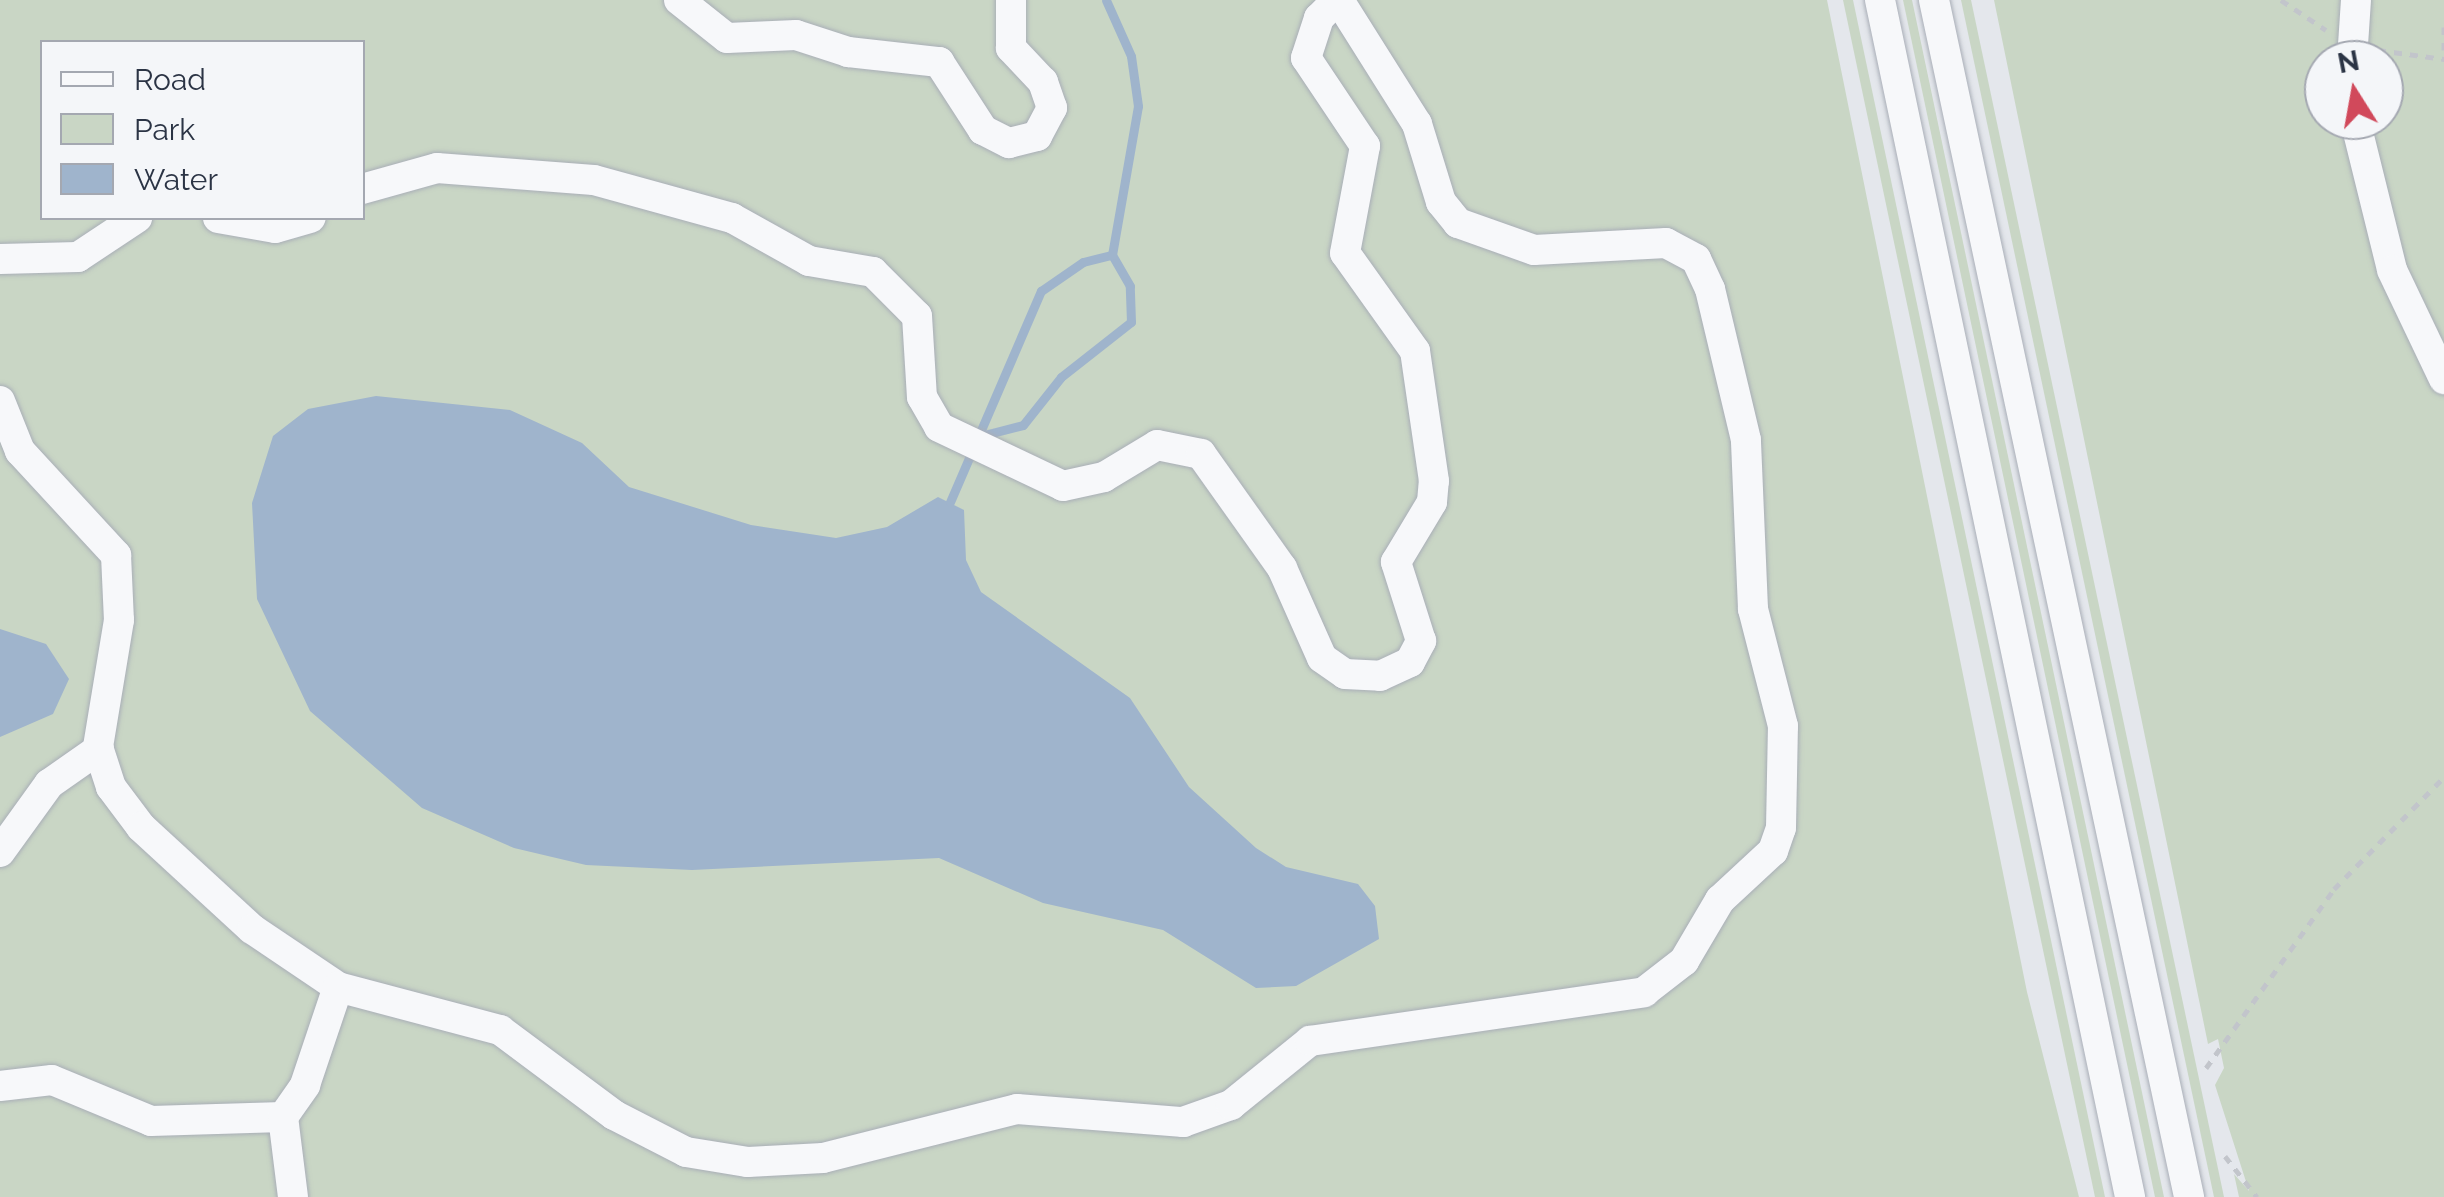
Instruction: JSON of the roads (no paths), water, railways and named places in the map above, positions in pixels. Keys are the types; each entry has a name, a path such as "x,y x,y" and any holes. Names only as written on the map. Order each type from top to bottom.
{"street":[{"path":"678,0 726,38 796,35 848,52 939,62 982,130 1009,144 1037,136 1052,108 1009,42 1011,0"},
{"path":"0,401 20,451 116,555 119,620 99,750 119,800 176,864 338,986 488,1024 638,1131 686,1152 748,1162 857,1152 1018,1109 1201,1118 1310,1041 1644,992 1673,974 1720,900 1773,851 1782,809 1780,704 1750,587 1746,440 1706,277 1691,254 1666,243 1534,250 1458,223 1441,202 1417,124 1338,0 1306,51 1365,146 1345,253 1410,340 1426,401 1434,492 1396,562 1420,631 1416,654 1380,676 1328,664 1282,568 1224,479 1194,450 1156,445 1104,477 1063,486 990,456 926,412 912,306 873,272 808,261 732,218 594,180 437,168 365,188"},
{"path":"1880,0 2130,1197"},
{"path":"1934,0 2189,1197"},
{"path":"2353,40 2356,0"},
{"path":"2360,140 2392,270 2444,378"},
{"path":"0,260 78,257 134,220"},
{"path":"229,220 274,228 304,220"},
{"path":"0,852 49,784 99,750"},
{"path":"293,1197 283,1118 305,1085 338,986"},
{"path":"0,1086 52,1080 151,1121 283,1118"}],"water":[{"path":"376,396 510,410 582,443 629,487 751,525 836,538 887,527 938,497 964,510 966,560 981,592 1130,698 1189,787 1256,848 1286,867 1358,884 1375,906 1379,939 1296,986 1256,988 1163,930 1043,903 939,858 692,870 586,865 514,848 422,808 310,711 257,599 252,503 273,436 308,409"},
{"path":"0,629 46,644 69,679 53,714 0,737"}],"waterway":[{"path":"950,502 1041,291 1083,262 1112,255 1138,106 1131,56 1106,0"},
{"path":"984,435 1023,425 1061,377 1131,322 1130,286 1112,255"}]}
